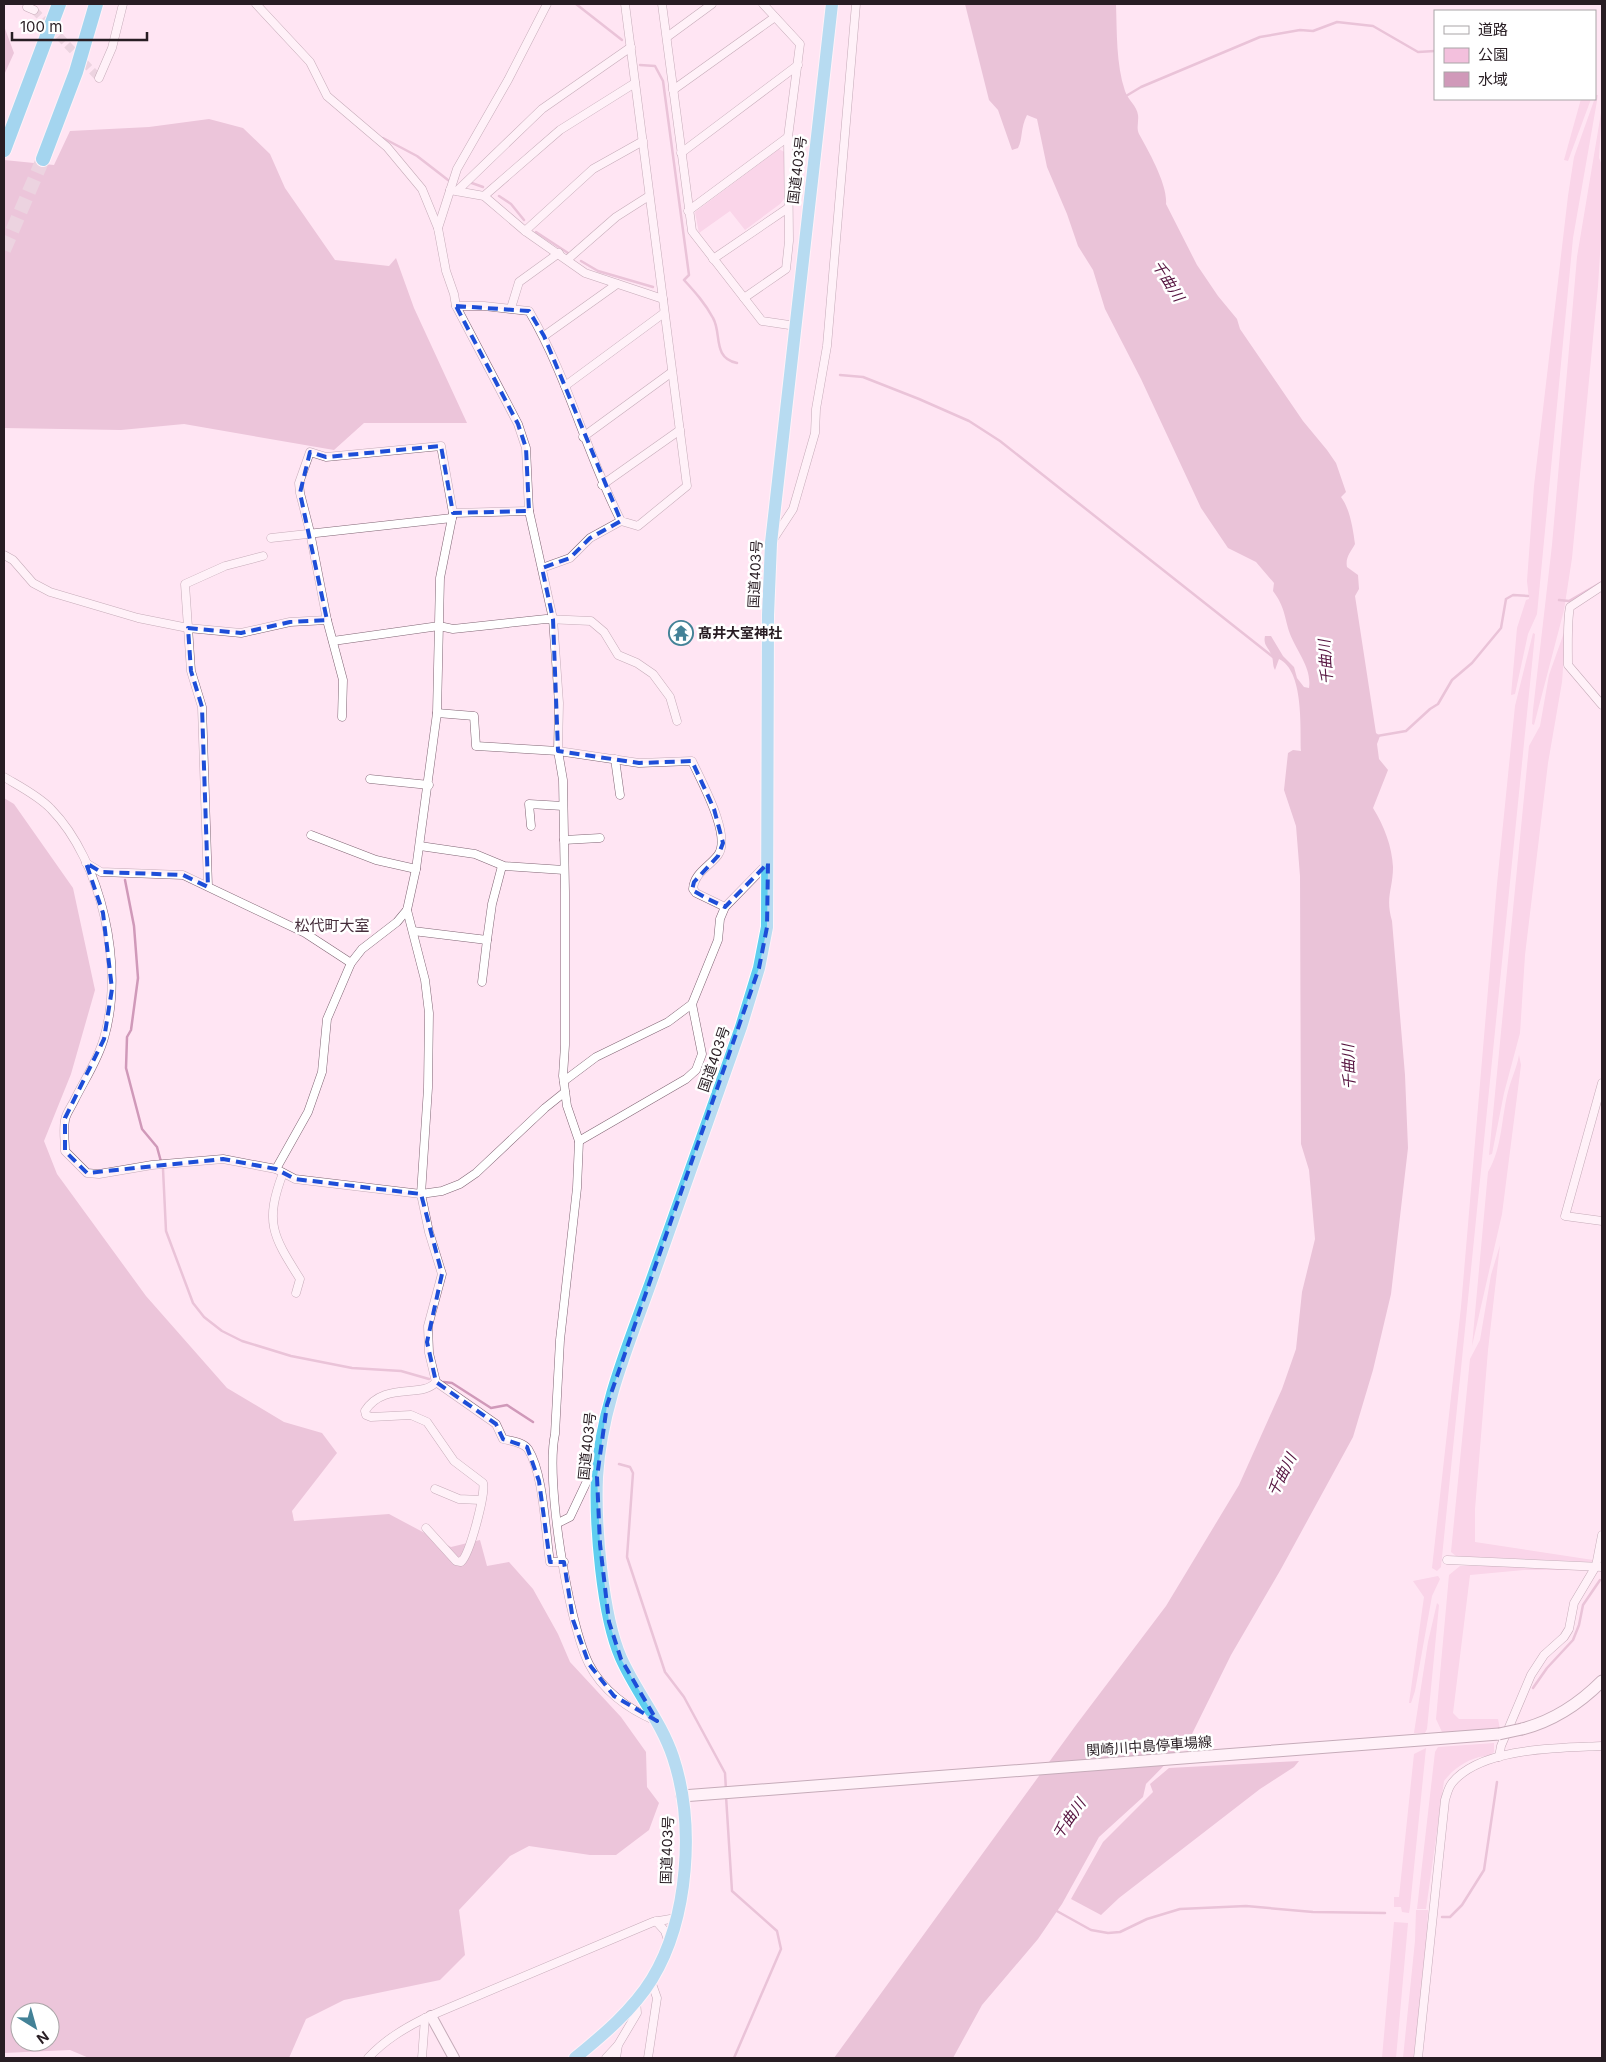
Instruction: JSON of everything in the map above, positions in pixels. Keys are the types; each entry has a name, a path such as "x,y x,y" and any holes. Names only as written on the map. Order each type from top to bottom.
{"highway":[{"path":"4,150 59,4"},
{"path":"43,159 76,72 96,4"},
{"name":"国道403号","path":"575,2058 602,2036 651,1981 669,1945 676,1918 684,1862 682,1796 673,1756 657,1720 621,1659 609,1622 600,1544 597,1477 607,1405 728,1064 759,968 767,927 768,615 771,543 832,5"}],"main road":[{"name":"関崎川中島停車場線","path":"682,1796 1499,1734 1547,1722 1590,1693 1602,1681"}],"street":[{"path":"99,78 112,48 123,4"},
{"path":"256,4 310,62 327,96 387,148 410,172 422,189 438,228 446,271 456,306 518,424 526,448 529,511 553,619 559,703 558,751 563,780 564,1081 567,1106 579,1141 577,1188 560,1340 552,1448 558,1523 574,1620 589,1664 614,1696 638,1713 657,1720"},
{"path":"438,228 453,190 457,169 508,80 547,4"},
{"path":"542,568 570,558 590,538 621,521 638,526 687,486 625,4"},
{"path":"662,4 692,230 762,320 796,326"},
{"path":"666,37 712,4"},
{"path":"744,298 786,268 789,241 788,137 800,44 763,4"},
{"path":"771,543 793,509 816,433 816,410 827,346 856,4"},
{"path":"673,90 775,17"},
{"path":"453,190 542,109 631,48"},
{"path":"681,153 798,65"},
{"path":"484,196 560,130 635,83"},
{"path":"688,211 788,137"},
{"path":"525,231 593,169 643,141"},
{"path":"453,190 484,196 525,231 585,272 662,299"},
{"path":"568,259 616,217 649,196"},
{"path":"714,259 788,208"},
{"path":"511,308 519,282 559,253"},
{"path":"544,336 617,284"},
{"path":"456,306 511,308 529,311 544,336 602,485 621,521"},
{"path":"565,386 664,313"},
{"path":"583,437 672,372"},
{"path":"602,485 680,430"},
{"path":"296,1293 300,1279 278,1244 272,1224 273,1198 279,1171 308,1112 322,1072 327,1019 351,963 362,949 397,922 407,910 420,846 438,713 440,578 452,516 440,446 326,457 310,452 299,483 327,620 334,641 342,680 342,717"},
{"path":"271,538 310,532 379,527 452,516 529,511"},
{"path":"4,555 13,560 33,583 50,592 138,618 188,628 241,633 290,622 327,620"},
{"path":"208,886 208,838 202,707 191,671 186,584 225,566 263,556"},
{"path":"1602,586 1570,606 1568,617 1570,628 1568,665 1602,705"},
{"path":"334,641 439,626 453,629 553,619 591,621 604,632 618,655 637,663 653,674 670,697 677,721"},
{"path":"438,713 474,716 476,746 558,751 639,763 692,761 714,809 723,843 718,856 695,878 693,889 702,896 725,907"},
{"path":"615,759 620,795"},
{"path":"4,777 51,808 79,845 97,885 103,913 111,965 112,989 104,1039 93,1066 65,1118 65,1151 87,1173 99,1174 152,1165 223,1159 279,1171 295,1179 421,1194 442,1191 460,1184 476,1173 544,1108 565,1092"},
{"path":"370,779 429,785"},
{"path":"531,826 529,804 563,806"},
{"path":"311,835 376,860 416,869"},
{"path":"564,840 600,838"},
{"path":"420,846 475,854 502,866 564,870"},
{"path":"86,863 101,872 183,875 305,933 351,963"},
{"path":"564,1081 596,1057 668,1022 692,1004 718,940 720,919 725,907 768,863"},
{"path":"482,982 492,904 502,866"},
{"path":"407,910 425,980 429,1013 428,1088 421,1194 429,1232 442,1274 428,1326 427,1342 436,1382 496,1424 503,1439 527,1447 539,1481 550,1562 564,1562"},
{"path":"413,931 486,940"},
{"path":"579,1141 686,1079 696,1070 702,1054 692,1004"},
{"path":"1602,1083 1564,1216 1602,1221"},
{"path":"426,1528 456,1562 461,1562 472,1544 483,1493 483,1483 454,1460 427,1422 411,1414 379,1418 366,1415 365,1412 380,1396 425,1388 436,1382"},
{"path":"558,1523 570,1517 587,1481 597,1477"},
{"path":"435,1489 459,1499 480,1500"},
{"path":"1500,1757 1501,1746 1530,1675 1544,1654 1564,1637 1569,1629 1574,1603 1599,1566 1602,1534"},
{"path":"1447,1560 1599,1566"},
{"path":"1418,2058 1448,1789 1465,1771 1500,1757 1541,1749 1602,1746"},
{"path":"368,2058 382,2043 402,2029 428,2017 656,1921 676,1918"},
{"path":"656,1921 665,1931 669,1945"},
{"path":"648,2058 657,1998 651,1981"},
{"path":"606,2058 618,2045 637,2013 636,2000"},
{"path":"422,2058 428,2017"},
{"path":"428,2017 454,2058"},
{"path":"616,2058 618,2045"}],"highlighted area":[{"path":"456,306 529,311 544,336 621,521 590,538 570,558 542,568 553,619 558,751 639,763 692,761 714,809 723,843 718,856 694,882 692,890 708,899 725,907 768,863 767,927 759,968 607,1405 597,1477 600,1544 609,1622 621,1659 657,1721 614,1696 589,1664 573,1620 564,1562 550,1562 539,1481 527,1447 503,1439 496,1424 436,1382 427,1342 442,1274 421,1194 295,1179 276,1169 223,1159 87,1173 65,1151 65,1118 104,1039 112,989 103,913 86,863 101,872 183,875 208,887 202,707 191,671 188,628 241,633 290,622 327,620 300,493 310,452 326,457 441,446 453,513 529,511 526,448 518,424"}],"green space":[{"path":"1596,95 1598,95 1573,238 1537,614 1528,634 1515,694 1511,695 1517,628 1526,600 1529,599 1527,581 1534,486 1574,157 1594,100 1596,100"},
{"path":"1581,100 1591,100 1568,161 1564,160"},
{"path":"1602,107 1599,158 1602,165 1602,222 1598,286 1572,558 1564,610 1534,725 1532,724 1533,710 1552,545 1577,257"},
{"path":"779,149 786,153 784,199 780,204 745,230 730,211 699,233 695,212"},
{"path":"1566,627 1562,682 1548,763 1525,955 1520,1033 1504,1093 1492,1154 1489,1155 1529,746 1540,726 1549,675"},
{"path":"1533,633 1535,634 1441,1567 1437,1571 1432,1568 1461,1307 1497,884 1515,706"},
{"path":"1519,1055 1521,1065 1502,1214 1472,1346 1488,1172 1496,1152 1506,1099"},
{"path":"1500,1245 1488,1350 1475,1509 1475,1542 1593,1560 1592,1562 1456,1556 1451,1552 1470,1359 1480,1340 1491,1275"},
{"path":"1460,1566 1521,1566 1582,1570 1524,1570 1470,1575 1453,1713 1459,1719 1498,1719 1500,1729 1451,1734 1442,1732 1436,1719 1449,1575"},
{"path":"1438,1576 1440,1579 1432,1596 1415,1691 1411,1703 1409,1703 1424,1597 1413,1581"},
{"path":"1437,1603 1439,1605 1427,1729 1425,1733 1414,1733 1428,1642"},
{"path":"1494,1743 1494,1752 1464,1763 1455,1769 1444,1781 1426,1909 1417,1909 1435,1752 1438,1747"},
{"path":"1426,1748 1409,1913 1402,1912 1401,1907 1394,1907 1394,1897 1399,1897 1414,1754"},
{"path":"1416,1910 1428,1910 1425,1965 1414,2058 1403,2058 1415,1941"},
{"path":"1394,1922 1408,1923 1396,2058 1382,2058"}],"shaded area":[{"path":"4,26 14,53 4,75"},
{"path":"209,119 243,128 270,154 285,188 335,260 389,266 396,258 414,308 467,423 364,423 334,450 184,424 121,430 4,428 4,160 54,165 70,131 149,127"},
{"path":"4,798 14,804 73,888 95,990 71,1074 44,1141 57,1174 146,1296 227,1388 284,1422 322,1433 337,1453 292,1511 294,1521 389,1514 451,1547 480,1540 487,1566 509,1562 533,1589 558,1634 570,1662 621,1717 646,1752 647,1787 659,1803 649,1830 616,1855 590,1855 529,1846 510,1856 459,1910 465,1955 440,1980 344,2000 306,2019 289,2058 89,2058 70,2050 60,2050 60,2002 10,2002 10,2052 26,2052 4,2053"},
{"path":"1299,1761 1294,1767 1260,1789 1119,1898 1101,1915 1071,1899 1103,1842 1153,1792 1150,1784 1169,1768"}],"water":[{"name":"千曲川","path":"965,4 1116,4 1122,81 1126,94 1137,112 1138,132 1161,178 1166,196 1166,204 1197,265 1218,296 1237,319 1240,329 1303,421 1336,463 1346,492 1341,497 1349,513 1355,544 1348,557 1347,567 1358,575 1359,589 1355,596 1376,733 1380,736 1377,744 1379,759 1388,770 1373,808 1387,836 1393,867 1389,906 1392,921 1405,1075 1408,1148 1391,1294 1373,1370 1353,1437 1281,1569 1231,1655 1189,1740 1146,1784 1143,1797 1099,1837 1062,1904 1038,1939 982,2005 953,2058 834,2058 1076,1725 1166,1606 1239,1485 1282,1389 1296,1349 1302,1292 1315,1239 1309,1170 1301,1144 1300,876 1296,826 1284,790 1288,753 1293,750 1301,751 1299,700 1293,675 1287,665 1279,659 1275,670 1272,656 1265,644 1265,636 1271,636 1283,656 1294,667 1297,678 1304,687 1309,688 1308,674 1290,634 1282,607 1273,591 1274,583 1256,562 1228,548 1201,508 1141,379 1105,309 1093,270 1078,246 1047,167 1037,119 1027,115 1023,125 1020,145 1012,150 998,110 989,100"}],"waterway":[{"path":"576,4 622,40"},
{"path":"1126,96 1141,87 1260,37 1300,30 1313,31 1337,22 1373,26 1418,52 1434,51"},
{"path":"640,65 655,66 663,81 689,275 684,280 696,293 713,318 724,356 737,363"},
{"path":"383,138 417,156 448,180"},
{"path":"469,182 483,187"},
{"path":"499,196 511,204 524,220"},
{"path":"536,232 568,253"},
{"path":"581,261 598,271 653,287"},
{"path":"840,375 863,377 919,399 969,421 1000,441 1273,657"},
{"path":"1559,600 1569,601 1602,582"},
{"path":"1377,736 1406,731 1438,704 1452,680 1472,663 1501,628 1506,599 1513,595 1528,596"},
{"path":"125,880 134,926 138,978 131,1030 127,1037 126,1068 142,1129 157,1147 163,1169 166,1231 193,1303 204,1317 222,1331 242,1341 291,1356 352,1368 401,1371 429,1379"},
{"path":"444,1382 452,1383 491,1408 507,1405 533,1422"},
{"path":"619,1464 630,1467 633,1473 627,1557 665,1672 684,1697 725,1773 726,1790"},
{"path":"1533,1688 1547,1668 1573,1640 1579,1625 1583,1605 1600,1580"},
{"path":"1442,1917 1450,1917 1462,1905 1484,1870 1497,1782"},
{"path":"726,1796 732,1891 777,1931 781,1949 734,2058"},
{"path":"1055,1910 1091,1930 1108,1933 1120,1932 1147,1919 1180,1909 1246,1906 1313,1912 1385,1913"}],"tunnel":[{"path":"34,10 99,78"},
{"path":"4,250 43,159"}],"place":[{"name":"髙井大室神社","path":"681,633"}],"district":[{"name":"松代町大室","path":"332,926"}]}
